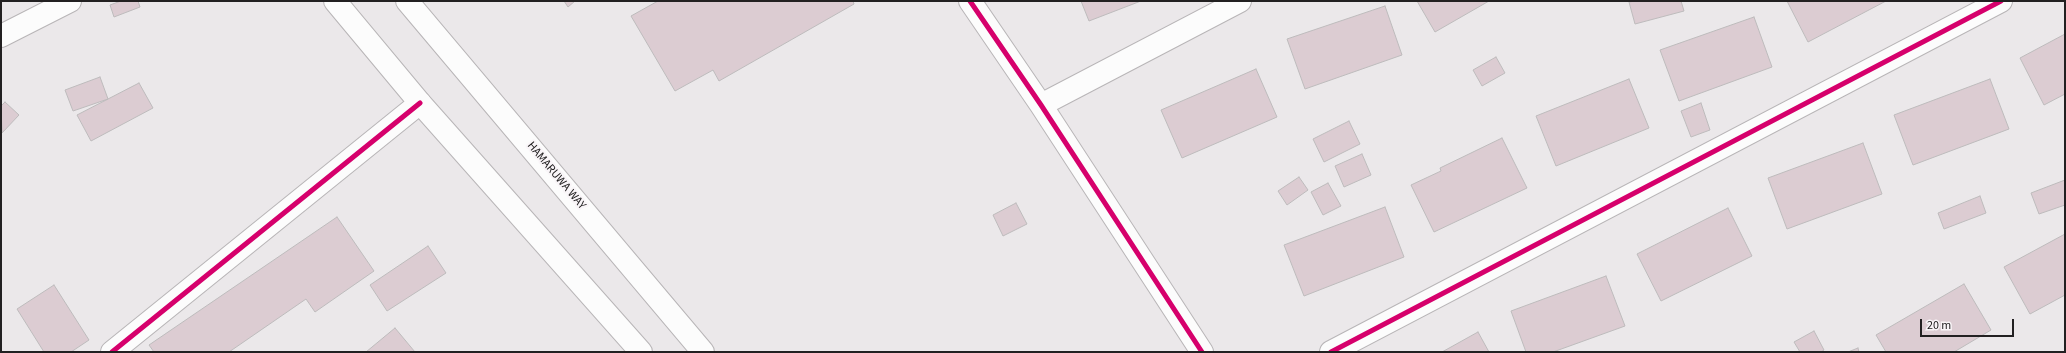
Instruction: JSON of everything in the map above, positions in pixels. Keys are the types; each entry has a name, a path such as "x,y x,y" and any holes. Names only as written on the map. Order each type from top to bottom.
{"street":[{"path":"1,36 70,1"},
{"path":"336,1 420,103 641,352"},
{"name":"HAMARUWA WAY","path":"407,1 703,352"},
{"path":"970,1 1041,105 1202,352"},
{"path":"1041,105 1240,1"},
{"path":"1332,352 2002,1"},
{"path":"112,352 420,103"}],"building":[{"path":"121,1 138,1 140,7 114,17 110,5"},
{"path":"564,1 575,1 568,7"},
{"path":"658,1 853,1 854,4 719,81 713,70 675,91 631,16"},
{"path":"1081,1 1141,1 1089,21"},
{"path":"1417,1 1489,1 1435,32"},
{"path":"1681,1 1684,11 1635,24 1629,2"},
{"path":"1787,1 1886,1 1808,42"},
{"path":"1385,6 1402,55 1305,89 1287,39"},
{"path":"1754,17 1772,67 1679,101 1660,50"},
{"path":"2065,34 2065,94 2044,105 2020,58"},
{"path":"1496,57 1505,73 1482,86 1473,70"},
{"path":"1256,69 1277,117 1182,158 1161,110"},
{"path":"100,77 108,99 73,111 65,90"},
{"path":"1629,79 1649,128 1556,166 1536,116"},
{"path":"1990,79 2009,129 1913,165 1894,115"},
{"path":"139,83 153,108 91,141 77,115"},
{"path":"5,102 19,115 2,133 1,106"},
{"path":"1701,103 1710,130 1691,137 1681,111"},
{"path":"1349,121 1360,144 1324,162 1313,139"},
{"path":"1502,138 1527,188 1434,232 1411,185 1441,171 1440,168"},
{"path":"1863,143 1882,194 1787,229 1768,178"},
{"path":"1362,154 1371,175 1344,187 1335,166"},
{"path":"1299,177 1308,190 1287,205 1278,191"},
{"path":"2065,180 2065,205 2039,214 2031,193"},
{"path":"1328,183 1341,206 1323,215 1311,192"},
{"path":"1980,196 1986,213 1944,229 1938,213"},
{"path":"1016,203 1027,224 1003,236 993,215"},
{"path":"1385,207 1404,257 1304,296 1284,245"},
{"path":"1728,208 1752,256 1661,301 1637,254"},
{"path":"337,217 374,271 315,312 306,299 229,352 154,352 149,345"},
{"path":"2065,234 2065,295 2030,314 2004,267"},
{"path":"428,246 446,273 387,311 370,285"},
{"path":"1606,276 1625,326 1553,352 1526,352 1511,311"},
{"path":"1964,284 1991,330 1954,352 1886,352 1876,335"},
{"path":"54,285 89,340 71,352 44,352 17,309"},
{"path":"395,328 415,352 366,352"},
{"path":"1814,331 1824,350 1821,352 1800,352 1794,342"},
{"path":"1478,332 1489,352 1442,352"},
{"path":"1858,348 1859,352 1848,352"}],"cycle path":[{"path":"970,1 1041,105 1202,352"},
{"path":"1331,352 2001,1"},
{"path":"112,352 420,103"}]}
